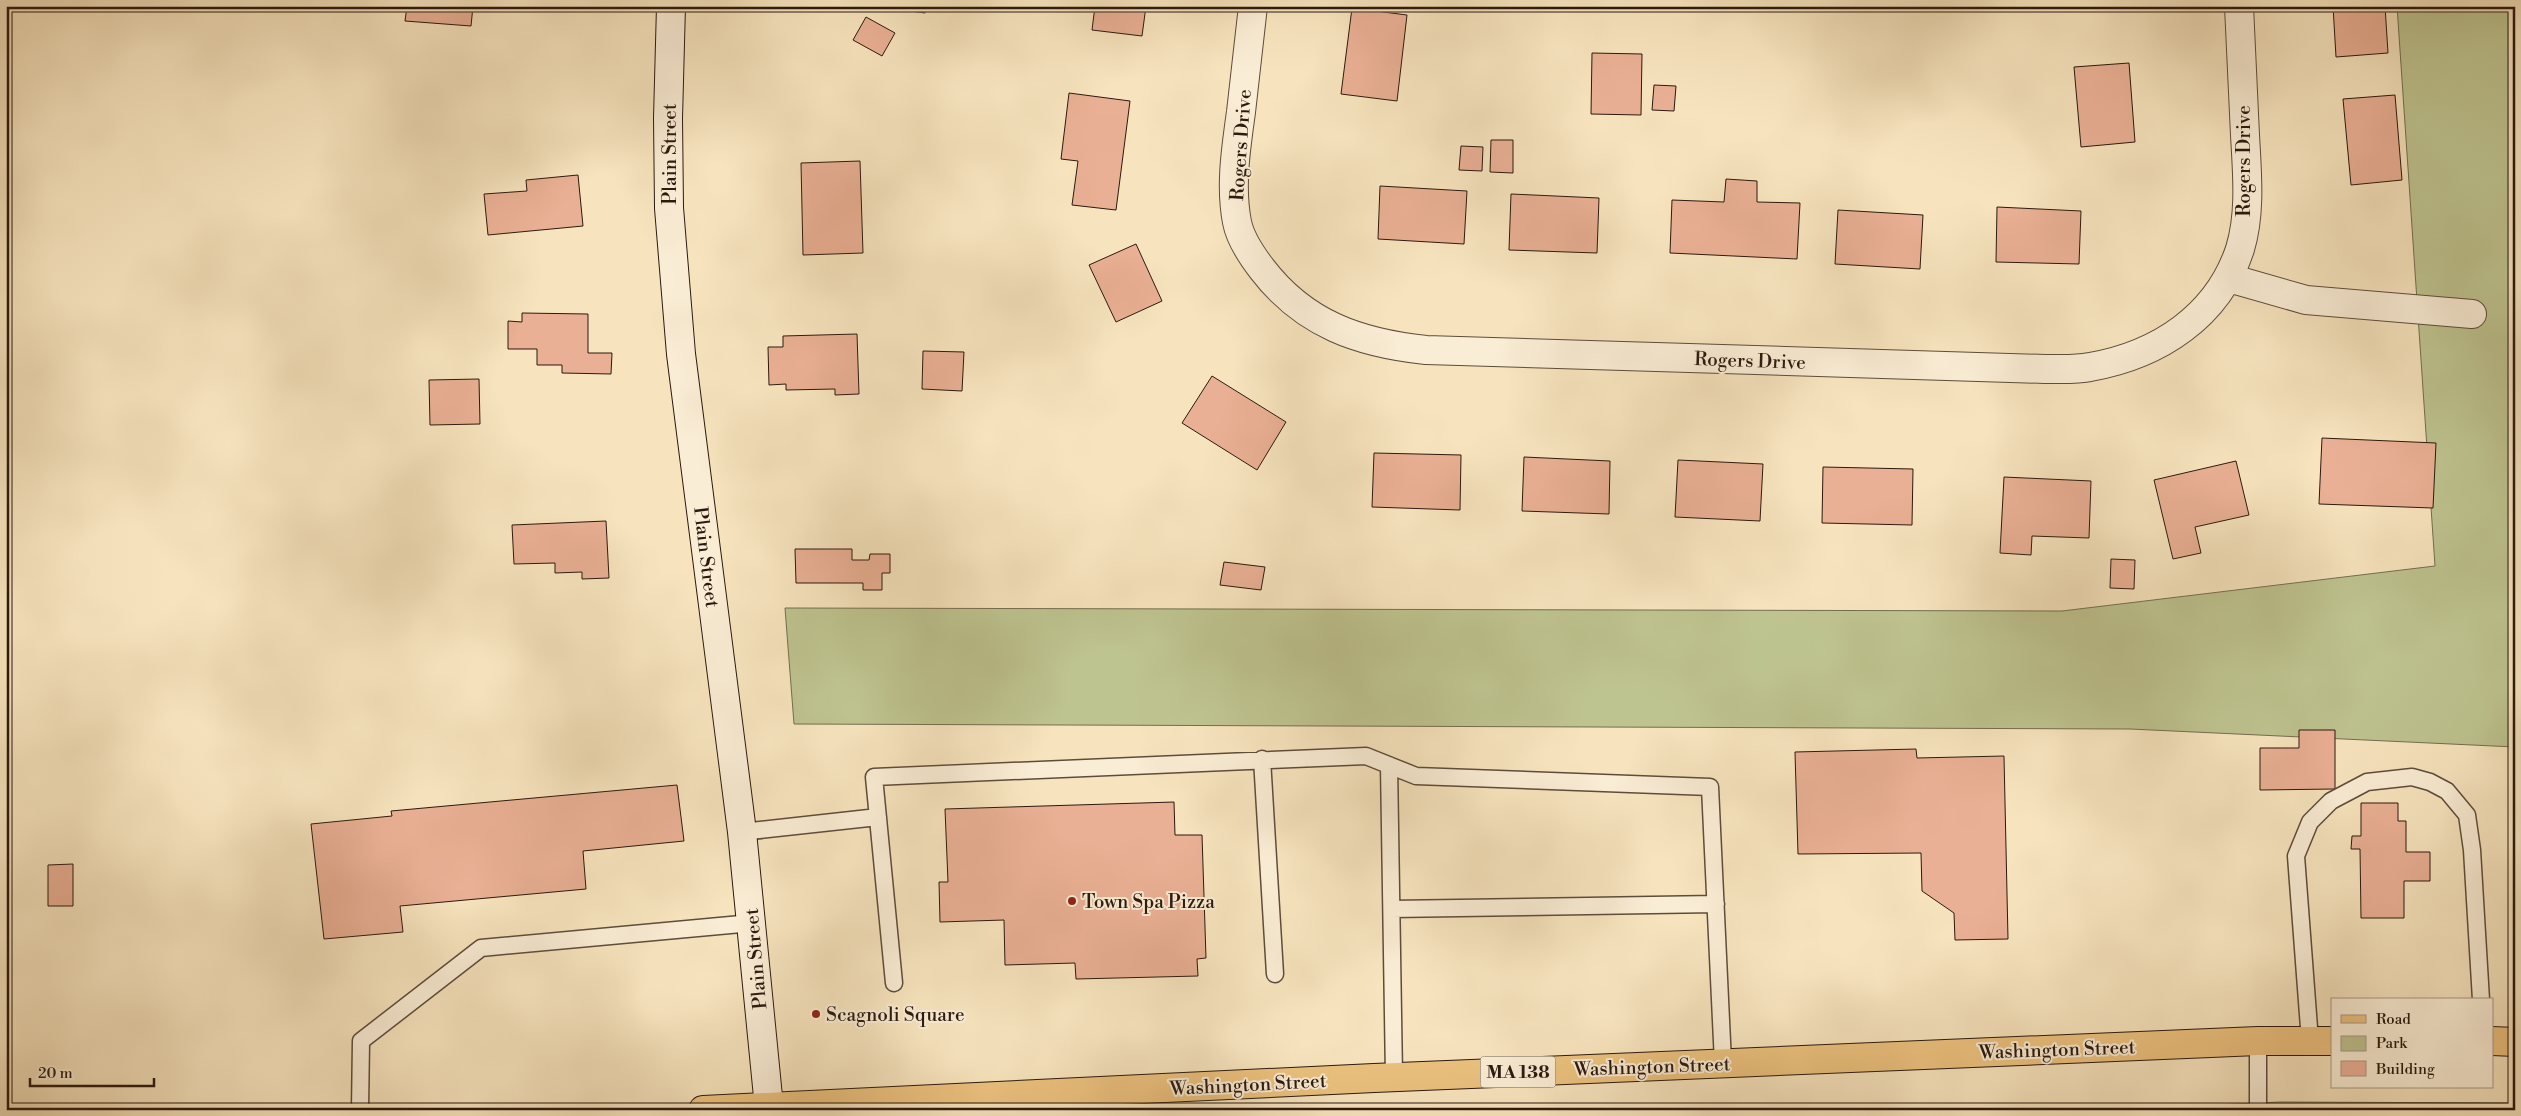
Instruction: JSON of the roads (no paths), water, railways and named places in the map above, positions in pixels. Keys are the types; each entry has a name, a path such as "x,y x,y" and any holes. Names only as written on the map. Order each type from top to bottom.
{"main road":[{"name":"Washington Street","path":"703,1110 831,1107 1394,1077 1722,1063 2258,1041 2321,1041"},
{"path":"2494,1041 2515,1042"}],"street":[{"name":"Plain Street","path":"671,6 668,118 669,208 680,344 742,832 769,1107"},
{"name":"Rogers Drive","path":"1253,6 1236,150 1234,190 1237,224 1252,256 1277,288 1303,310 1331,327 1362,339 1394,347 1426,350 2045,369 2090,368 2159,345 2190,324 2213,302 2229,278 2240,247 2247,181 2239,6"},
{"path":"2229,278 2306,300 2472,314"}],"lane":[{"path":"894,983 874,777 1366,756 1416,776 1710,787 1722,1063"},
{"path":"1262,759 1275,974"},
{"path":"1389,765 1394,1077"},
{"path":"2321,1041 2296,856 2310,822 2331,801 2367,782 2412,777 2430,782 2447,790 2467,816 2472,850 2481,998"},
{"path":"742,832 878,817"},
{"path":"1392,909 1716,904"},
{"path":"360,1110 361,1041 481,948 752,923"},
{"path":"2258,1041 2258,1110"}],"place":[{"name":"Town Spa Pizza","path":"1072,901"},
{"name":"Scagnoli Square","path":"816,1014"}]}
